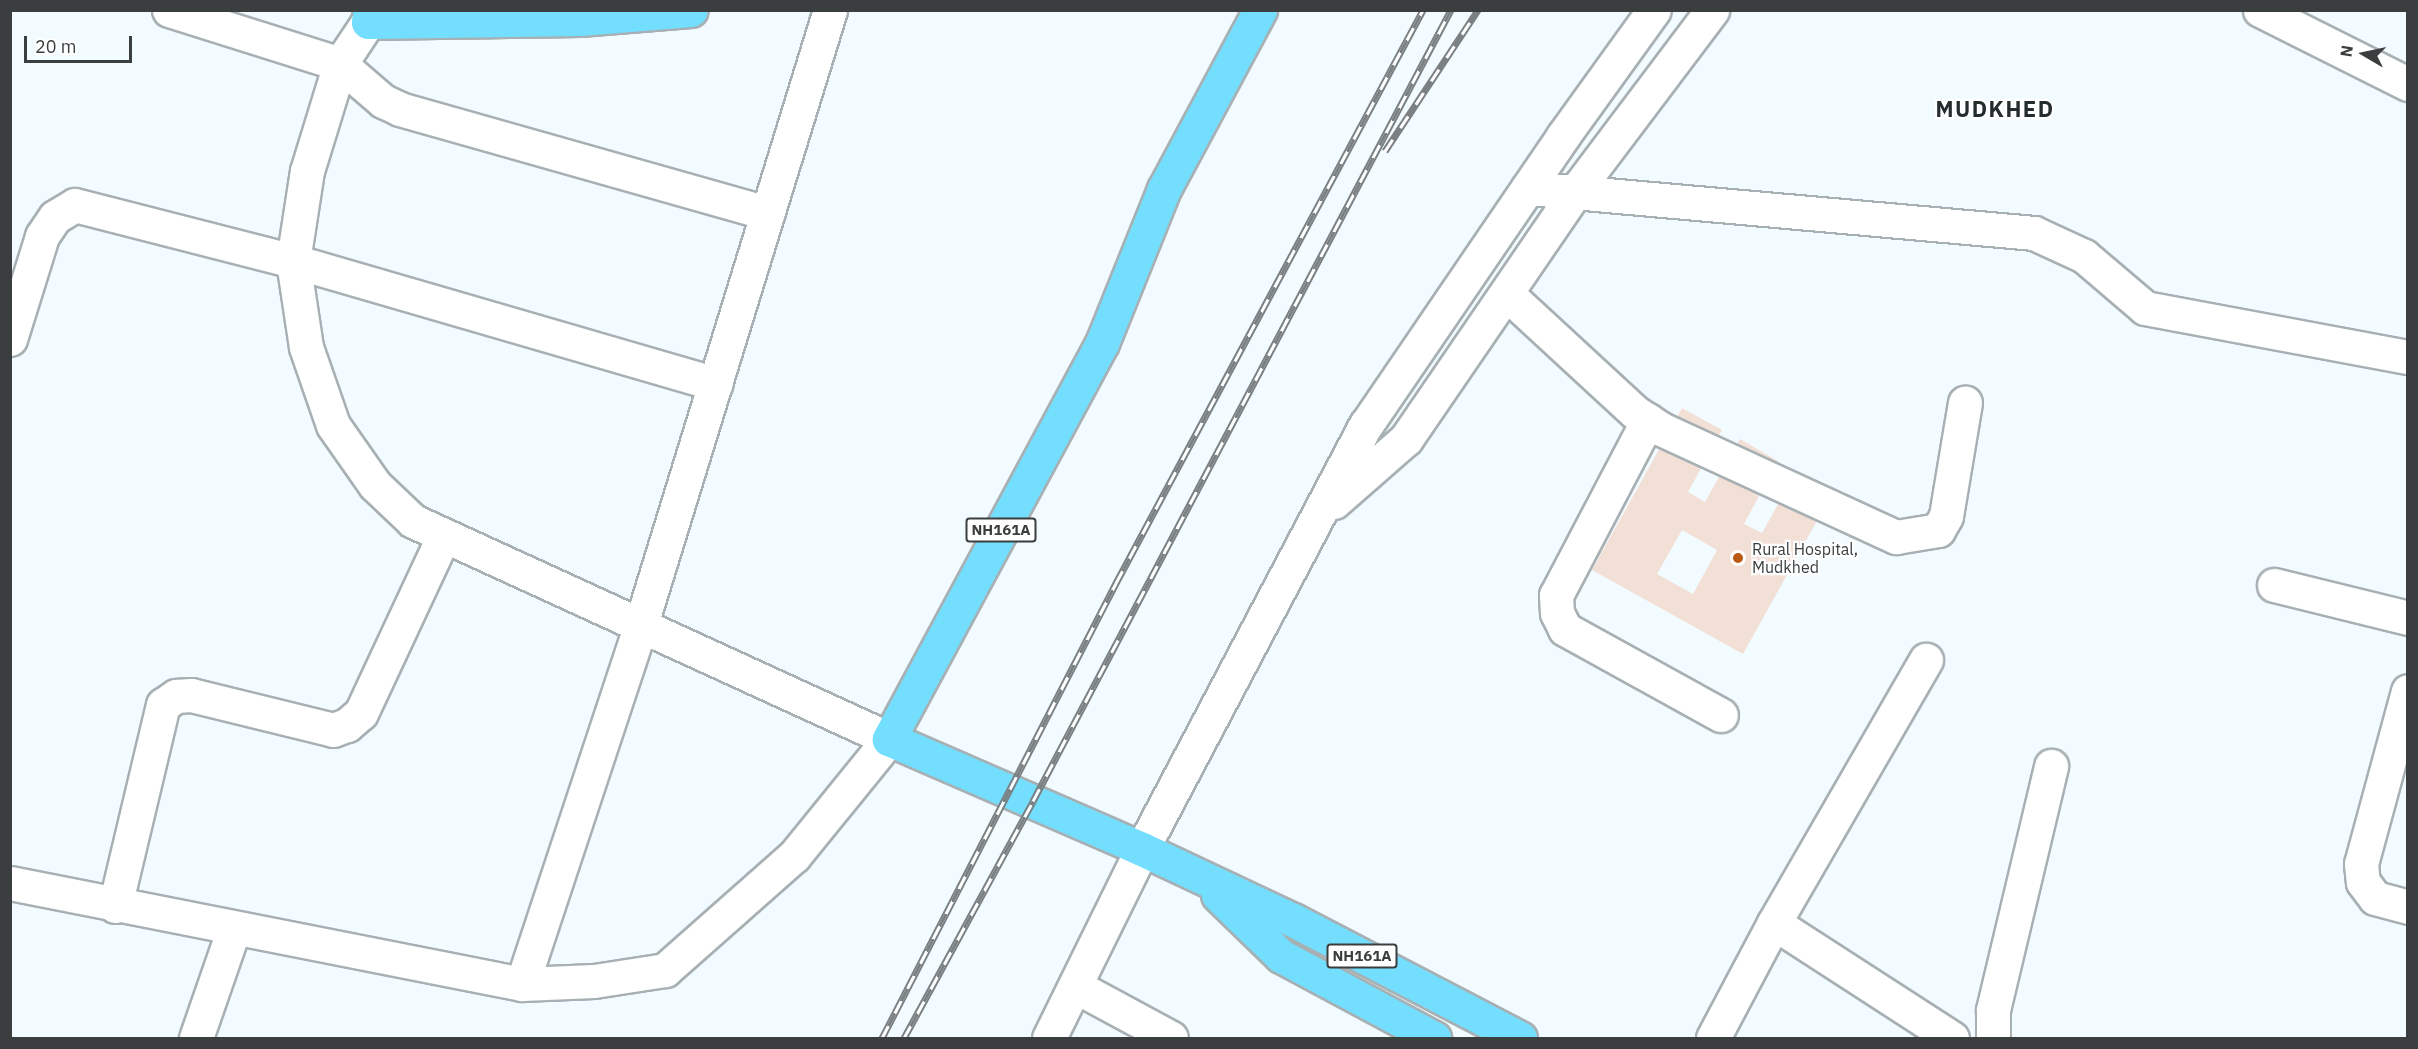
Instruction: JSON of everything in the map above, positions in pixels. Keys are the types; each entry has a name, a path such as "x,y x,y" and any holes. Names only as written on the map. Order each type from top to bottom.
{"highway":[{"path":"369,16 580,19 691,10"},
{"name":"NH161A","path":"1260,10 1164,189 1102,344 889,740 1142,849 1202,880 1293,920 1520,1038"},
{"name":"NH161A","path":"1202,880 1281,956 1434,1038"}],"street":[{"path":"170,10 340,64 383,101 400,109 768,213"},
{"path":"522,984 641,624 830,10"},
{"path":"1049,1038 1142,849 1366,425 1528,188 1654,10"},
{"path":"1319,515 1406,439 1575,192 1712,10"},
{"path":"2260,10 2408,84"},
{"path":"10,883 115,906 522,984 594,981 665,970 794,856 889,740 414,521 375,485 333,425 306,347 293,261 307,171 340,64 369,16"},
{"path":"1528,188 2034,233 2084,256 2145,308 2408,357"},
{"path":"10,339 42,236 55,217 75,205 293,261 715,384"},
{"path":"1507,294 1648,420 1896,537 1938,530 1946,516 1965,403"},
{"path":"1648,420 1556,595 1557,613 1565,629 1721,715"},
{"path":"115,906 163,705 177,696 191,695 333,730 347,725 361,712 444,535"},
{"path":"2274,585 2408,618"},
{"path":"1713,1038 1774,923 1926,660"},
{"path":"2408,691 2361,864 2363,882 2375,898 2408,907"},
{"path":"1993,1038 1993,1010 2051,766"},
{"path":"1774,923 1952,1038"},
{"path":"196,1038 234,928"},
{"path":"1075,986 1171,1038"}],"building":[{"path":"1682,408 1722,430 1688,492 1705,502 1740,439 1778,461 1744,524 1762,533 1796,472 1833,492 1743,654 1592,570","holes":["1682,530 1717,550 1693,594 1657,574"]}],"railway":[{"path":"882,1038 1116,583 1423,10"},
{"path":"904,1038 1033,801 1451,10"},
{"path":"1385,151 1478,10"}],"place":[{"name":"Rural Hospital, Mudkhed","path":"1738,558"}],"district":[{"name":"MUDKHED","path":"1995,109"}]}
